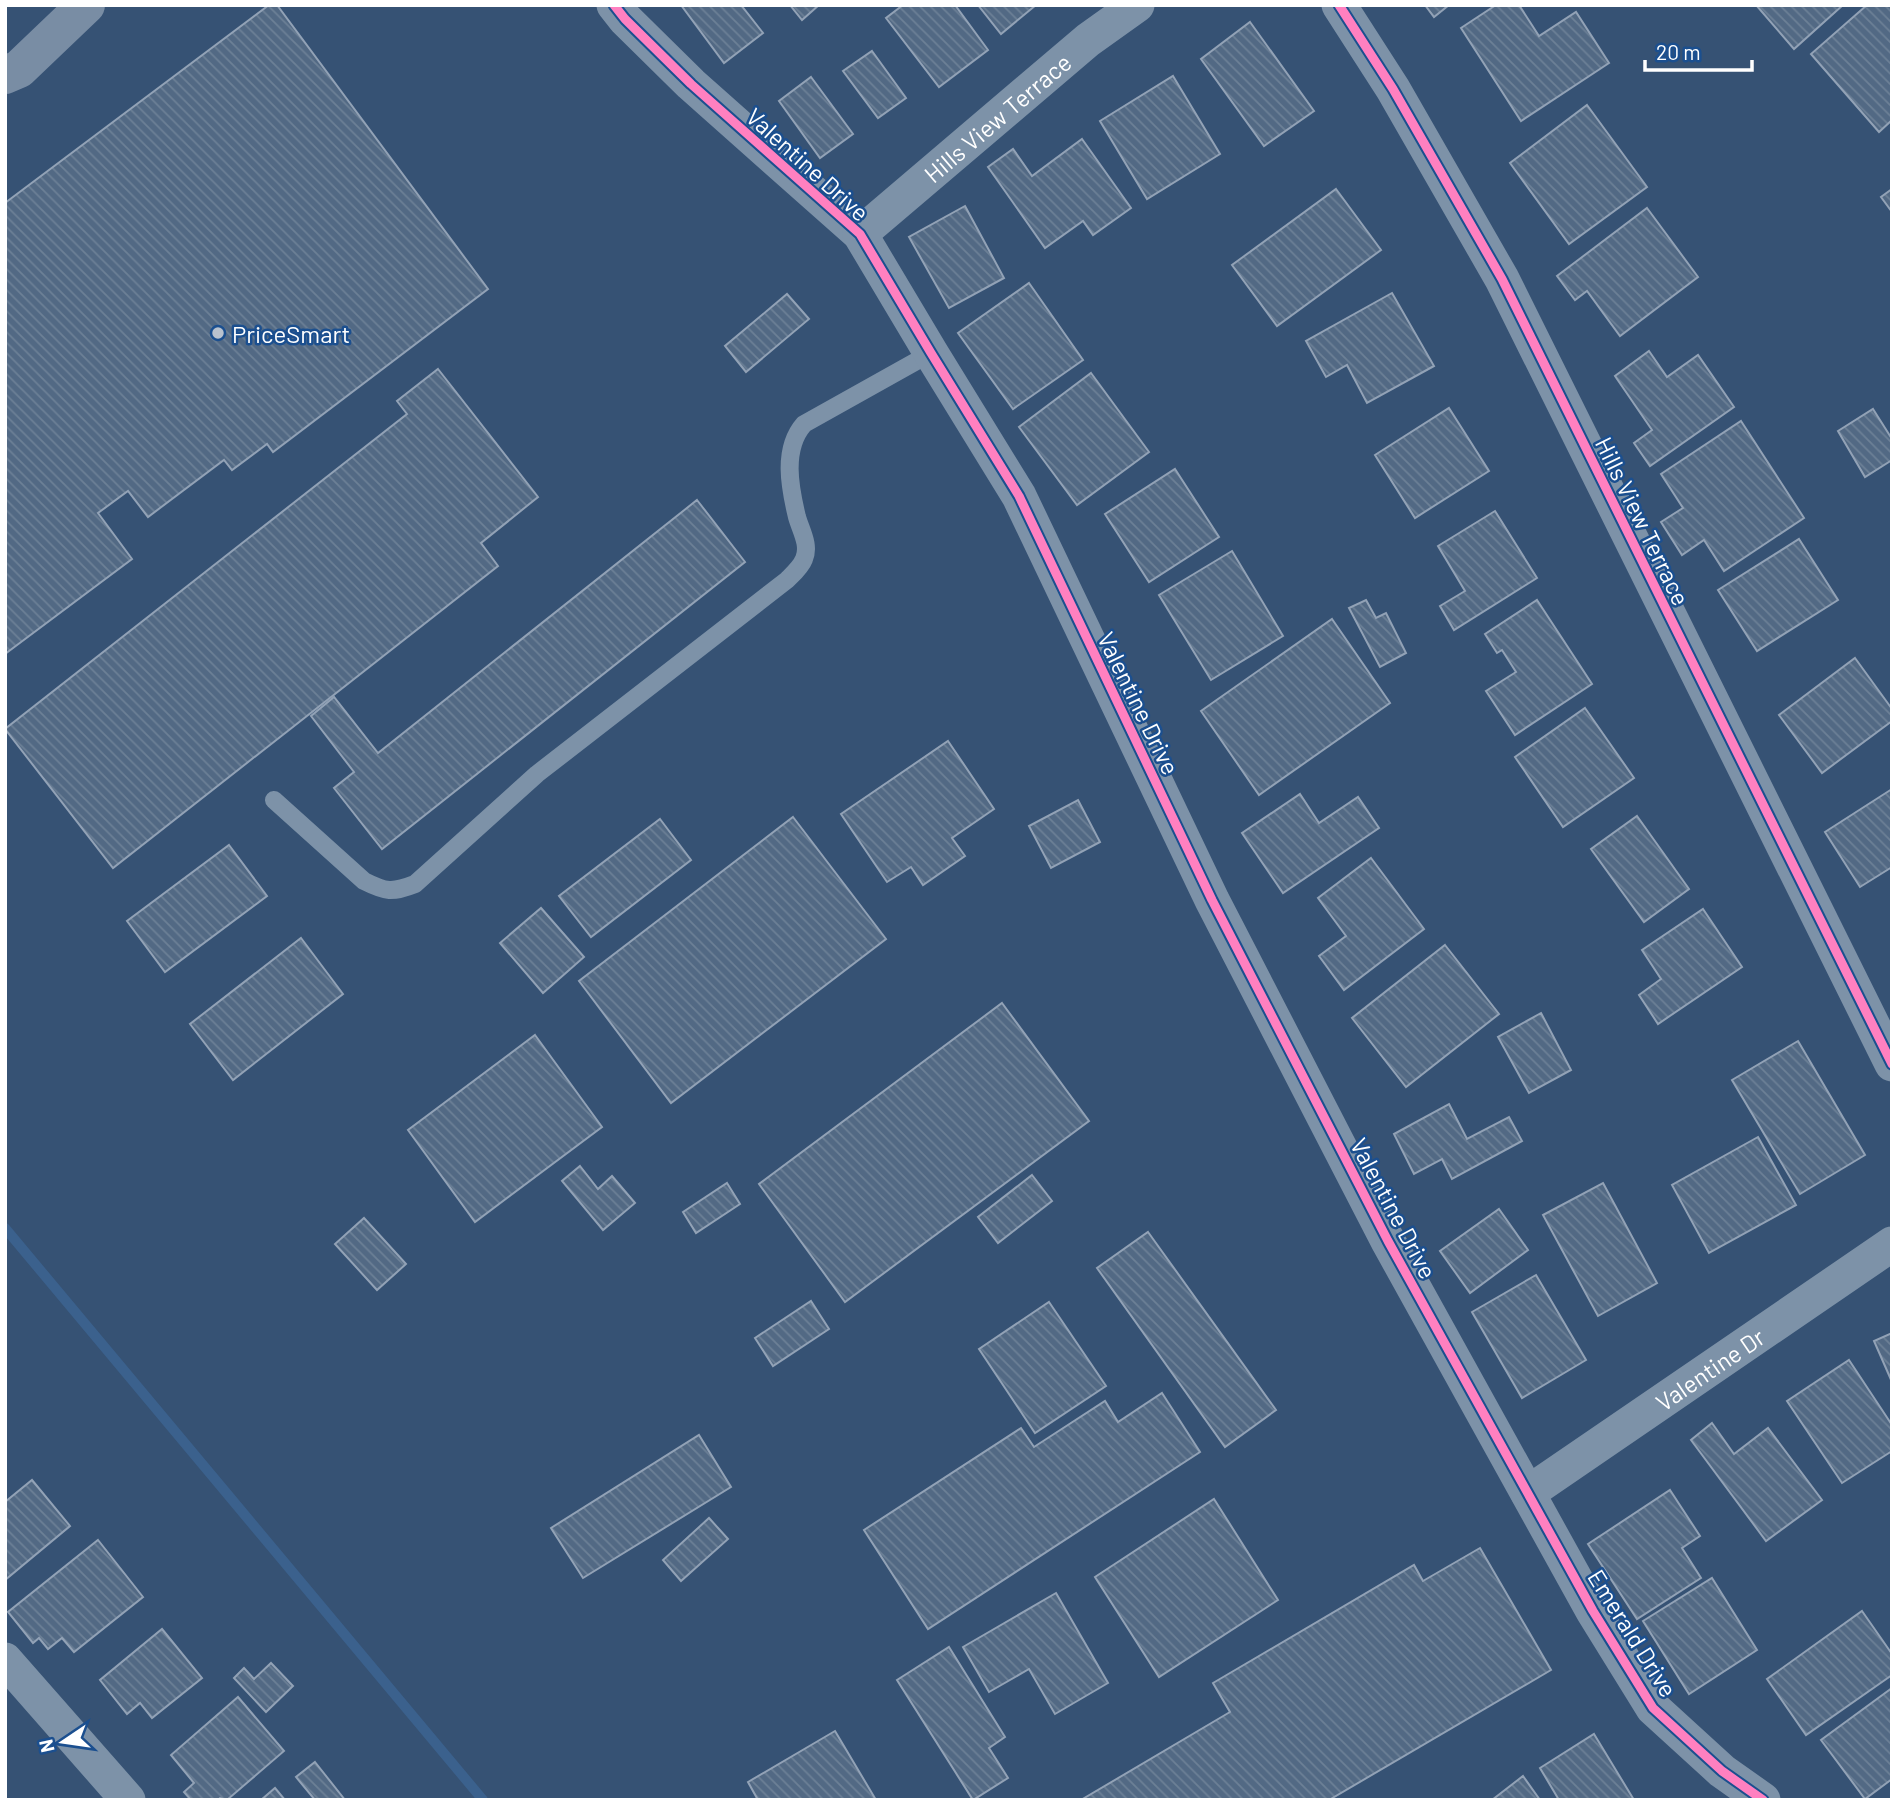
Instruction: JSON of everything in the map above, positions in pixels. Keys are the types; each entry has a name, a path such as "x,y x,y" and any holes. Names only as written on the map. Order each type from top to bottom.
{"main road":[{"path":"5,75 19,69 86,5"}],"street":[{"name":"Valentine Drive","path":"614,5 691,84 860,234 930,354 1019,496 1212,900 1388,1241 1528,1493"},
{"name":"Hills View Terrace","path":"860,234 1088,40 1137,5"},
{"name":"Hills View Terrace","path":"1339,5 1393,89 1502,279 1892,1064"},
{"name":"Valentine Dr","path":"1528,1493 1892,1244"},
{"name":"Emerald Drive","path":"1528,1493 1593,1611 1653,1708 1722,1771 1763,1800"},
{"path":"5,1660 128,1800"}],"lane":[{"path":"274,800 364,881 382,890 397,891 415,884 537,774 788,580 804,559 807,545 797,519 792,490 791,447 796,434 804,424 930,354"}],"building":[{"name":"PriceSmart","path":"269,5 277,5 488,289 273,452 267,444 232,470 224,460 148,517 128,491 98,513 132,559 5,654 5,203"},
{"path":"681,5 741,5 763,33 724,63"},
{"path":"790,5 819,5 802,20"},
{"path":"903,5 955,5 988,50 939,87 886,18"},
{"path":"978,5 1036,5 1001,34"},
{"path":"1425,5 1449,5 1434,17"},
{"path":"1496,5 1519,5 1539,36 1576,12 1609,63 1521,121 1461,28"},
{"path":"1756,5 1843,5 1794,49"},
{"path":"1867,5 1892,5 1892,120 1879,132 1811,54"},
{"path":"1250,22 1314,111 1264,146 1201,59"},
{"path":"872,51 906,98 878,118 843,71"},
{"path":"1173,76 1220,154 1147,199 1100,121"},
{"path":"811,77 853,134 820,158 779,101"},
{"path":"1587,105 1647,187 1569,244 1510,163"},
{"path":"1082,139 1131,208 1093,235 1083,221 1045,248 988,167 1013,149 1032,176"},
{"path":"1336,189 1381,250 1277,326 1232,265"},
{"path":"1892,189 1892,212 1881,197"},
{"path":"965,206 1004,278 949,308 909,237"},
{"path":"1647,208 1698,277 1620,336 1587,291 1575,300 1557,276"},
{"path":"1029,283 1083,360 1013,409 958,333"},
{"path":"1392,293 1434,366 1367,403 1347,365 1326,377 1306,341"},
{"path":"787,294 809,319 746,372 725,346"},
{"path":"1649,351 1667,377 1698,355 1734,407 1650,466 1634,443 1652,430 1615,376"},
{"path":"438,369 538,497 481,543 498,566 113,868 5,729 407,414 397,401"},
{"path":"1091,373 1149,452 1077,505 1019,427"},
{"path":"1449,408 1489,471 1415,518 1375,455"},
{"path":"1873,409 1892,439 1892,460 1865,477 1838,431"},
{"path":"1741,421 1804,518 1724,571 1704,540 1682,555 1661,522 1683,508 1661,474"},
{"path":"1175,469 1219,537 1149,582 1105,514"},
{"path":"697,500 745,562 382,849 334,788 354,772 311,716 334,697 378,753"},
{"path":"1495,511 1537,578 1454,630 1440,606 1465,591 1438,546"},
{"path":"1799,539 1838,600 1757,651 1718,590"},
{"path":"1232,551 1283,636 1211,680 1159,595"},
{"path":"1366,600 1376,618 1386,613 1406,653 1380,667 1349,608"},
{"path":"1537,600 1592,684 1515,735 1486,691 1516,672 1502,650 1497,653 1485,634"},
{"path":"1332,619 1390,703 1259,795 1201,711"},
{"path":"1855,658 1892,709 1892,721 1822,773 1779,715"},
{"path":"1585,708 1634,778 1563,827 1515,757"},
{"path":"948,741 994,809 952,838 965,856 923,885 911,867 887,882 841,814"},
{"path":"1892,789 1892,867 1860,887 1825,832"},
{"path":"1300,794 1319,823 1358,797 1379,828 1283,893 1242,833"},
{"path":"1078,800 1100,842 1051,868 1029,826"},
{"path":"1637,816 1689,889 1644,922 1591,849"},
{"path":"793,817 886,939 671,1103 579,981"},
{"path":"660,819 691,860 591,937 559,896"},
{"path":"229,845 267,896 165,972 127,921"},
{"path":"1371,858 1424,929 1344,990 1319,956 1346,936 1318,898"},
{"path":"541,908 584,957 543,993 500,943"},
{"path":"1703,909 1742,967 1658,1024 1639,995 1661,979 1642,950"},
{"path":"301,938 343,994 233,1080 190,1024"},
{"path":"1445,945 1499,1014 1406,1087 1352,1018"},
{"path":"1002,1003 1089,1121 845,1302 759,1184"},
{"path":"1541,1013 1571,1070 1529,1093 1498,1037"},
{"path":"535,1035 602,1127 475,1222 408,1130"},
{"path":"1798,1041 1865,1155 1800,1194 1732,1080"},
{"path":"1449,1104 1467,1139 1509,1117 1522,1141 1452,1179 1442,1159 1414,1174 1394,1134"},
{"path":"1758,1137 1796,1205 1709,1253 1672,1185"},
{"path":"580,1166 598,1189 612,1176 635,1203 603,1230 562,1181"},
{"path":"1032,1175 1052,1201 998,1243 978,1217"},
{"path":"727,1183 740,1204 696,1233 683,1212"},
{"path":"1603,1183 1657,1283 1598,1316 1543,1215"},
{"path":"1499,1209 1528,1250 1470,1293 1440,1251"},
{"path":"364,1218 406,1264 377,1290 335,1244"},
{"path":"1148,1232 1276,1410 1225,1447 1097,1268"},
{"path":"1536,1275 1586,1360 1522,1398 1472,1312"},
{"path":"811,1301 829,1329 773,1366 755,1338"},
{"path":"1049,1302 1106,1386 1035,1433 979,1349"},
{"path":"1892,1333 1892,1382 1874,1341"},
{"path":"1849,1360 1892,1425 1892,1451 1842,1483 1787,1401"},
{"path":"1162,1393 1200,1452 928,1629 864,1530 1021,1428 1034,1447 1105,1401 1118,1422"},
{"path":"1712,1423 1734,1454 1768,1428 1822,1500 1766,1541 1691,1440"},
{"path":"699,1435 731,1487 583,1578 551,1528"},
{"path":"32,1480 70,1526 5,1580 5,1502"},
{"path":"1670,1490 1700,1536 1682,1548 1701,1578 1637,1619 1588,1544"},
{"path":"1214,1499 1278,1600 1159,1677 1095,1577"},
{"path":"709,1518 728,1539 681,1581 663,1560"},
{"path":"98,1540 143,1597 74,1652 62,1638 48,1649 39,1638 33,1643 8,1612"},
{"path":"1480,1548 1551,1670 1329,1800 1081,1800 1230,1712 1213,1683 1414,1565 1423,1581"},
{"path":"1712,1578 1757,1650 1689,1694 1643,1621"},
{"path":"1056,1593 1108,1683 1055,1714 1029,1669 989,1692 963,1647"},
{"path":"1862,1611 1892,1654 1892,1675 1806,1735 1767,1679"},
{"path":"162,1629 202,1678 152,1718 140,1703 127,1714 100,1680"},
{"path":"949,1647 1005,1737 989,1748 1008,1778 973,1800 897,1680"},
{"path":"271,1663 293,1686 266,1712 234,1678 244,1668 254,1679"},
{"path":"1892,1688 1892,1779 1865,1799 1821,1740"},
{"path":"238,1697 284,1751 227,1800 191,1800 184,1792 194,1783 171,1755"},
{"path":"835,1731 876,1800 758,1800 748,1782"},
{"path":"1594,1734 1634,1800 1559,1800 1540,1768"},
{"path":"315,1762 345,1800 315,1800 296,1777"},
{"path":"1523,1776 1540,1800 1492,1800"},
{"path":"275,1788 285,1800 261,1800"}],"waterway":[{"path":"5,1228 483,1800"}],"cycle path":[{"path":"614,5 691,84 860,234 1019,496 1212,900 1388,1241 1593,1611 1653,1708 1722,1771 1763,1800"},
{"path":"1339,5 1393,89 1502,279 1892,1064"}],"place":[{"name":"PriceSmart","path":"218,333"}]}
